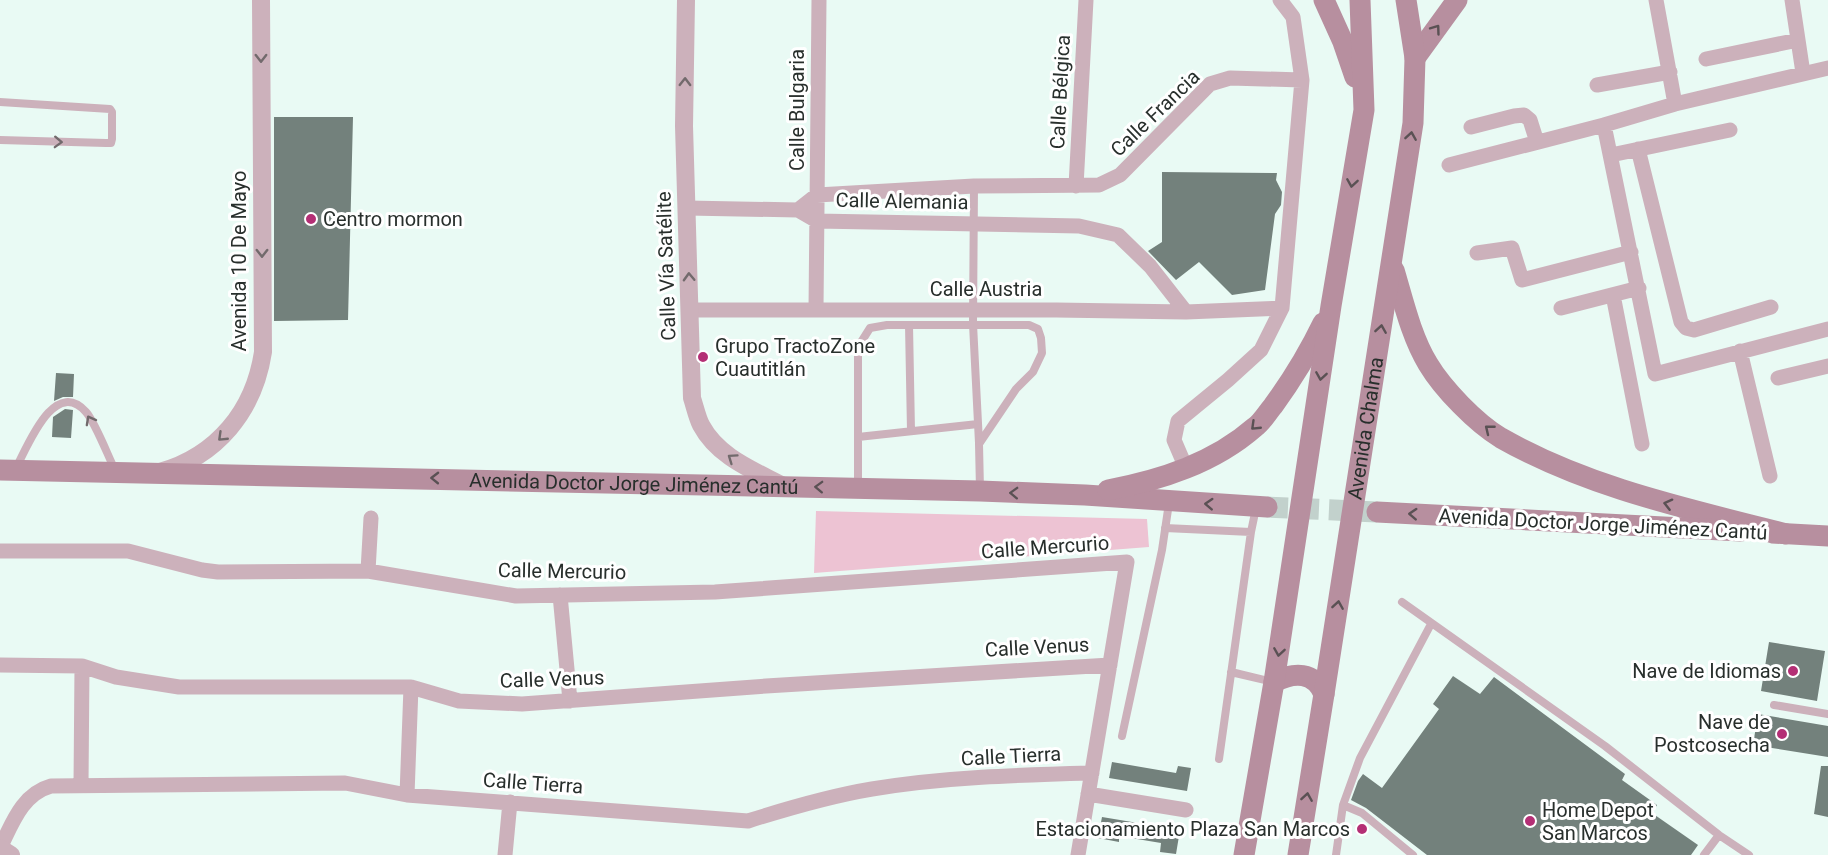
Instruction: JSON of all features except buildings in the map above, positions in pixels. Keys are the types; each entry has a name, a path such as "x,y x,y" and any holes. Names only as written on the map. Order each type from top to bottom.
{"main road":[{"path":"1324,0 1352,67 1364,110"},
{"path":"1244,855 1274,682 1331,306 1364,110 1360,0"},
{"name":"Avenida Chalma","path":"1298,855 1413,123 1415,58 1406,0"},
{"path":"1415,58 1457,0"},
{"path":"1392,261 1406,314 1428,364 1462,407 1500,437 1553,462 1632,494 1786,534"},
{"path":"1085,495 1154,480 1186,468 1216,454 1257,426 1297,370 1331,306"},
{"name":"Avenida Doctor Jorge Jiménez Cantú","path":"8,470 980,491 1085,495 1262,507"},
{"name":"Avenida Doctor Jorge Jiménez Cantú","path":"1377,512 1828,536"},
{"path":"1274,682 1287,675 1307,677 1318,683 1324,694"}],"street":[{"name":"Avenida 10 De Mayo","path":"158,472 187,462 225,435 251,396 260,368 263,352 261,0"},
{"name":"Calle Vía Satélite","path":"686,0 684,126 692,398 701,425 715,444 732,459 783,486"},
{"name":"Calle Bulgaria","path":"816,309 819,0"},
{"name":"Calle Bélgica","path":"1076,186 1086,0"},
{"path":"1186,468 1174,440 1178,422 1261,350 1282,308 1302,80 1293,16 1280,0"},
{"path":"1656,0 1675,104"},
{"path":"1792,0 1803,73"},
{"path":"1706,59 1798,40"},
{"path":"1449,165 1675,104 1828,68"},
{"path":"1597,85 1670,72"},
{"name":"Calle Francia","path":"817,195 974,186 1098,185 1120,175 1210,84 1230,78 1302,80"},
{"path":"1471,127 1524,115 1530,120 1537,142"},
{"path":"1604,125 1655,374 1828,329"},
{"path":"1611,155 1730,130"},
{"path":"1638,149 1681,322 1686,328 1694,330 1771,307"},
{"path":"798,210 817,195"},
{"name":"Calle Alemania","path":"687,208 798,210 817,221 1079,226 1118,235 1150,266 1186,312"},
{"path":"1477,253 1512,248 1522,280 1631,252"},
{"path":"1562,308 1639,288"},
{"path":"1613,295 1642,444"},
{"name":"Calle Austria","path":"690,310 816,309 973,317 1282,308"},
{"path":"1740,351 1770,476"},
{"path":"1778,378 1828,366"},
{"path":"368,571 371,518"},
{"name":"Calle Mercurio","path":"0,551 128,550 202,570 218,572 368,571 516,596 715,592 1127,562 1110,665"},
{"path":"560,595 570,700"},
{"name":"Calle Venus","path":"0,665 82,666 116,677 179,687 411,687 459,701 522,704 777,685 1110,665"},
{"path":"1078,855 1110,665"},
{"path":"81,785 82,666"},
{"path":"408,795 411,687"},
{"name":"Calle Tierra","path":"0,848 16,814 40,789 51,786 345,783 408,795 748,821 787,808 872,789 992,776 1092,773"},
{"path":"1088,794 1186,810"},
{"path":"505,855 510,802"},
{"path":"0,848 11,855"}],"lane":[{"path":"0,102 110,109 112,139 111,143 0,140"},
{"path":"974,186 973,317 980,491"},
{"path":"858,489 858,347 870,328 973,317 1029,325 1038,329 1042,353 1033,372 1016,389 979,444"},
{"path":"909,325 910,431"},
{"path":"8,470 44,416 58,404 69,403 87,412 116,472"},
{"path":"858,437 978,424"},
{"path":"1122,736 1169,501"},
{"path":"1219,759 1251,532 1262,507"},
{"path":"1165,528 1251,532"},
{"path":"1402,602 1605,746 1719,835 1749,855"},
{"path":"1336,855 1343,805 1360,758 1431,624"},
{"path":"1231,672 1274,682"},
{"path":"1773,705 1828,714"},
{"path":"1343,805 1362,813 1413,855"},
{"path":"1704,855 1719,835"}],"shaded area":[{"path":"816,511 1147,519 1149,547 814,573"}],"tunnel":[{"path":"1267,507 1377,512"}],"place":[{"name":"Centro mormon","path":"311,219"},
{"name":"Grupo TractoZone Cuautitlán","path":"703,357"},
{"name":"Nave de Idiomas","path":"1793,671"},
{"name":"Nave de Postcosecha","path":"1782,734"},
{"name":"Home Depot San Marcos","path":"1530,821"},
{"name":"Estacionamiento Plaza San Marcos","path":"1362,829"}]}
